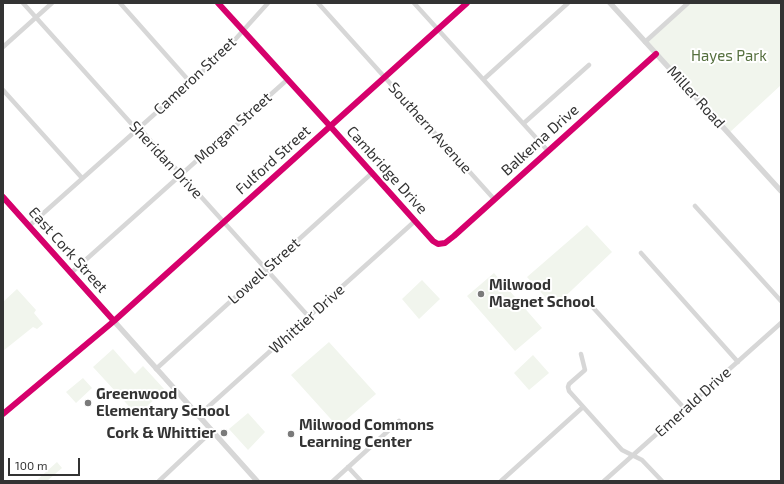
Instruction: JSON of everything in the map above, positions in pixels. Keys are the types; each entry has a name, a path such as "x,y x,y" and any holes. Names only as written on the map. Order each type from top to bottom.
{"street":[{"name":"Sheridan Drive","path":"23,3 137,130 142,131 309,317"},
{"path":"3,47 52,3"},
{"path":"120,3 190,82"},
{"name":"Cambridge Drive","path":"218,3 433,241 441,244"},
{"name":"Cameron Street","path":"29,226 222,54 268,3"},
{"name":"Southern Avenue","path":"318,3 494,199"},
{"path":"414,3 548,151"},
{"name":"Fulford Street","path":"3,414 114,321 467,3"},
{"path":"484,79 568,3"},
{"name":"Miller Road","path":"610,3 781,192"},
{"path":"645,42 688,3"},
{"name":"Balkema Drive","path":"441,244 454,236 656,54"},
{"path":"524,123 590,65"},
{"name":"Morgan Street","path":"71,273 288,79"},
{"path":"3,90 82,178"},
{"name":"Lowell Street","path":"156,369 372,173"},
{"name":"East Cork Street","path":"3,197 257,481"},
{"path":"695,206 781,301"},
{"name":"Whittier Drive","path":"198,416 415,221"},
{"path":"641,253 738,362"},
{"path":"588,302 685,409"},
{"name":"Emerald Drive","path":"604,481 781,323"},
{"path":"581,354 586,370 570,384 568,389 622,450 642,460 662,481"},
{"path":"501,481 583,407"},
{"path":"332,481 400,420"},
{"path":"159,481 212,431"},
{"path":"348,467 361,481"}],"green space":[{"name":"Hayes Park","path":"688,3 781,3 781,85 729,133 645,42"},
{"path":"587,225 612,252 554,307 527,277"},
{"path":"494,273 542,328 515,351 467,296"},
{"path":"422,280 440,299 419,319 402,299"},
{"path":"17,289 36,310 34,313 43,324 37,329 33,327 3,351 3,302"},
{"path":"329,342 376,394 338,427 291,375"},
{"path":"113,349 135,374 143,366 165,390 137,415 93,367"},
{"path":"533,355 549,373 529,390 514,373"},
{"path":"83,378 92,388 76,403 66,392"},
{"path":"248,413 265,432 248,450 229,429"},
{"path":"57,462 62,468 47,481 36,481"}],"cycle path":[{"path":"218,3 433,241 438,244 445,243 454,236 656,54"},
{"path":"3,414 114,321 467,3"},
{"path":"3,197 114,321"}],"place":[{"name":"Milwood Magnet School","path":"481,294"},
{"name":"Greenwood Elementary School","path":"88,403"},
{"name":"Cork & Whittier","path":"224,433"},
{"name":"Milwood Commons Learning Center","path":"291,434"}]}
